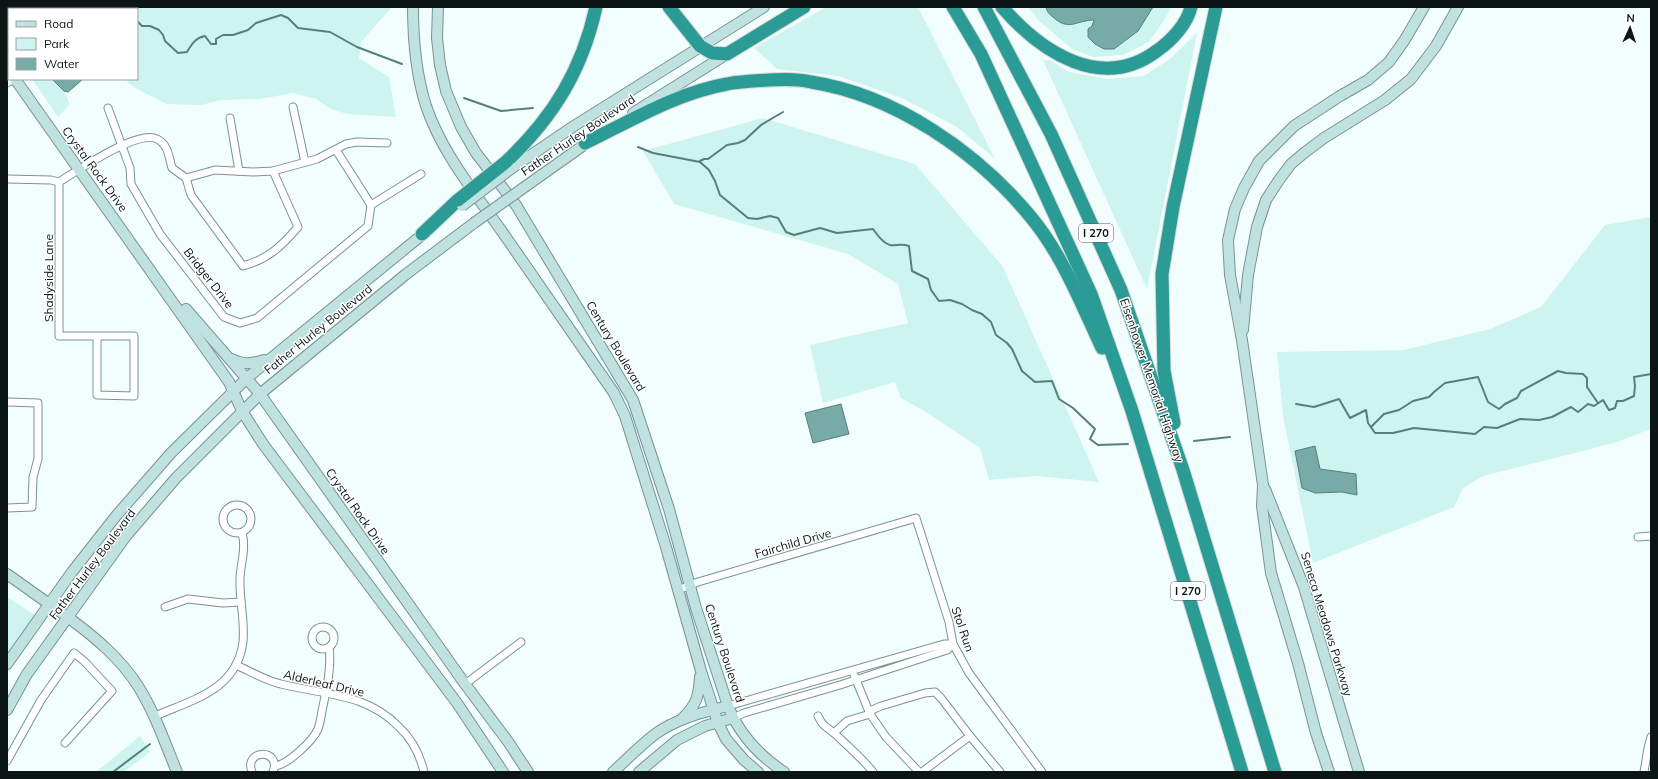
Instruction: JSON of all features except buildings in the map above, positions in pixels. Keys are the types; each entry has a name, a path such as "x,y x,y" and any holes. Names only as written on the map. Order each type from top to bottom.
{"highway":[{"path":"422,234 510,165 542,125 560,99 575,72 585,47 596,7"},
{"path":"669,7 700,46 712,53 727,54 804,7"},
{"name":"I 270","path":"953,7 981,54 1091,294 1132,411 1242,772"},
{"name":"Eisenhower Memorial Highway","path":"984,7 1051,134 1121,290 1183,470 1275,772"},
{"path":"1002,7 1032,37 1056,54 1084,66 1104,68 1125,66 1150,56 1166,44 1181,27 1191,7"},
{"path":"1183,470 1164,371 1162,274 1173,208 1216,7"},
{"path":"585,143 676,99 727,83 781,79 811,82 848,91 905,113 939,133 979,165 1006,189 1031,216 1055,253 1132,411"}],"street":[{"path":"413,7 413,37 417,70 426,105 434,125 457,167 614,393 625,416 666,547 713,710 726,739 744,760 758,772"},
{"name":"Century Boulevard","path":"438,7 437,38 440,65 446,91 454,114 472,146 516,205 596,340 611,361 633,400 669,509 707,645 728,706 733,718 755,750 784,772"},
{"name":"Father Hurley Boulevard","path":"510,165 764,7"},
{"name":"Seneca Meadows Parkway","path":"1329,772 1316,733 1298,663 1271,573 1262,506 1263,486 1242,340 1230,275 1228,240 1235,209 1244,188 1259,161 1294,126 1368,80 1389,62 1404,41 1424,7"},
{"name":"Seneca Meadows Parkway","path":"1242,340 1248,274 1257,227 1266,200 1291,164 1324,138 1385,100 1411,79 1436,46 1458,7"},
{"name":"Father Hurley Boulevard","path":"7,710 27,674 126,536 176,478 260,394 405,275 474,223 585,143 727,54"},
{"name":"Crystal Rock Drive","path":"15,80 80,169 229,382 242,411 263,444 457,703 502,772"},
{"path":"294,106 305,162"},
{"name":"Bridger Drive","path":"108,108 130,168 131,184 160,234 224,317 240,323 257,318 368,226 371,205"},
{"path":"230,118 239,171"},
{"path":"7,180 51,180 58,182 121,146 142,138 151,137 159,140 167,148 172,168 186,178 191,196 243,266 257,262 270,255 282,246 298,227 273,171"},
{"path":"186,178 215,170 253,172 273,171 317,159 346,144 357,142 387,143"},
{"path":"336,150 371,205 421,174"},
{"name":"Shadyside Lane","path":"58,182 59,336 97,336 134,336 134,396 97,396 97,336"},
{"name":"Father Hurley Boulevard","path":"7,664 49,602 121,510 171,453 232,390 269,358 422,234"},
{"name":"Crystal Rock Drive","path":"154,274 260,394 465,684 509,743 528,772"},
{"path":"228,357 241,363 251,364 269,358"},
{"path":"7,402 38,403 38,459 33,477 32,507 7,508"},
{"name":"Seneca Meadows Parkway","path":"1263,486 1304,587 1359,772"},
{"path":"236,505 245,507 251,514 251,523 246,531 242,533 232,533 225,527 223,518 227,509 231,506 236,505"},
{"name":"Fairchild Drive","path":"678,590 690,585 916,518"},
{"name":"Stol Run","path":"916,518 949,622 953,644 968,674 1042,772"},
{"path":"155,716 214,690 227,679 241,655 243,641 240,582 244,541 242,533"},
{"path":"1638,537 1651,536"},
{"path":"7,574 49,602 104,645 124,666 155,716 177,772"},
{"path":"165,607 188,599 223,603 241,602"},
{"path":"465,684 521,642"},
{"path":"613,772 654,735 680,721 713,710 944,644 953,644"},
{"path":"639,772 677,740 705,726 733,718 744,712 947,650 953,644"},
{"path":"252,772 251,762 253,758 261,754 265,754 272,758 274,769 282,765 308,743 318,730 326,693 330,657 329,647"},
{"path":"7,761 41,700 74,653 84,660 112,690 65,743"},
{"name":"Alderleaf Drive","path":"236,665 279,684 352,698 372,705 390,716 405,733 417,750 424,772"},
{"path":"680,721 691,710 697,701 700,689 701,671"},
{"path":"852,671 870,714 886,737 921,772 970,736"},
{"path":"834,733 847,722 870,714 872,710 881,706 934,692 942,698 970,736 1000,772"},
{"path":"818,716 822,725 834,733 862,759 873,772"},
{"path":"1644,772 1651,737"}],"green space":[{"path":"7,7 392,7 361,42 359,58 389,77 396,117 347,114 331,109 316,99 293,93 260,99 221,100 201,105 167,104 133,87 126,80 138,80 138,8 8,8 7,11"},
{"path":"826,7 918,7 995,159 957,127 902,98 838,76 777,69 754,48"},
{"path":"1028,7 1046,7 1047,12 1078,24 1088,20 1095,20 1092,26 1104,49 1114,49 1125,41 1151,12 1153,7 1171,7 1149,42 1123,55 1093,57 1072,49 1038,20"},
{"path":"1197,33 1147,289 1043,60 1049,60 1069,72 1108,79 1144,76 1170,59"},
{"path":"33,80 53,80 64,91 70,104 58,117"},
{"path":"763,118 915,164 1003,267 1099,482 1036,476 989,480 980,448 926,412 901,398 895,382 823,403 810,345 908,323 898,284 848,254 674,204 643,151"},
{"path":"1651,217 1651,429 1614,443 1483,476 1463,488 1454,507 1313,563 1283,416 1277,352 1404,350 1490,329 1541,307 1605,225"},
{"path":"7,597 35,615 7,656"},
{"path":"140,736 150,752 124,772 96,772"}],"water":[{"path":"1046,7 1153,7 1138,31 1114,49 1104,49 1095,44 1088,37 1088,29 1092,26 1094,20 1069,25 1064,24 1050,15"},
{"path":"53,80 82,80 68,92 64,91"},
{"path":"841,404 849,434 813,443 805,413"},
{"path":"1315,446 1320,469 1356,474 1357,495 1342,492 1315,493 1302,488 1295,451"}],"waterway":[{"path":"138,22 142,26 150,26 159,30 165,41 178,53 187,52 199,38 205,36 211,44 216,44 216,39 223,35 233,35 248,30 256,23 281,15 288,18 298,28 330,32 357,47 402,64"},
{"path":"464,98 501,111 533,108"},
{"path":"700,161 708,159 727,145 745,140 761,125 783,112"},
{"path":"638,147 653,153 700,162 709,170 720,195 748,218 757,219 770,216 778,218 786,232 794,235 820,228 837,233 873,229 887,244 909,246 912,271 928,279 931,290 939,301 950,300 962,304 982,314 991,322 996,335 1007,343 1012,349 1022,371 1035,382 1052,381 1059,399 1073,408 1095,429 1090,439 1098,445 1128,444"},
{"path":"1371,427 1384,414 1399,410 1413,401 1429,397 1445,383 1478,377 1488,402 1499,409 1517,398 1521,391 1558,371 1583,374 1587,378 1587,387 1598,403"},
{"path":"1296,404 1314,407 1339,399 1350,418 1366,410 1368,423 1375,433 1393,433 1414,428 1475,434 1484,427 1497,428 1520,419 1539,420 1552,417 1571,407 1578,412 1588,404 1594,406 1603,400 1609,410 1615,408 1617,401 1623,401 1634,396 1634,377 1651,374"},
{"path":"1194,441 1230,437"},
{"path":"113,772 150,744"}]}
